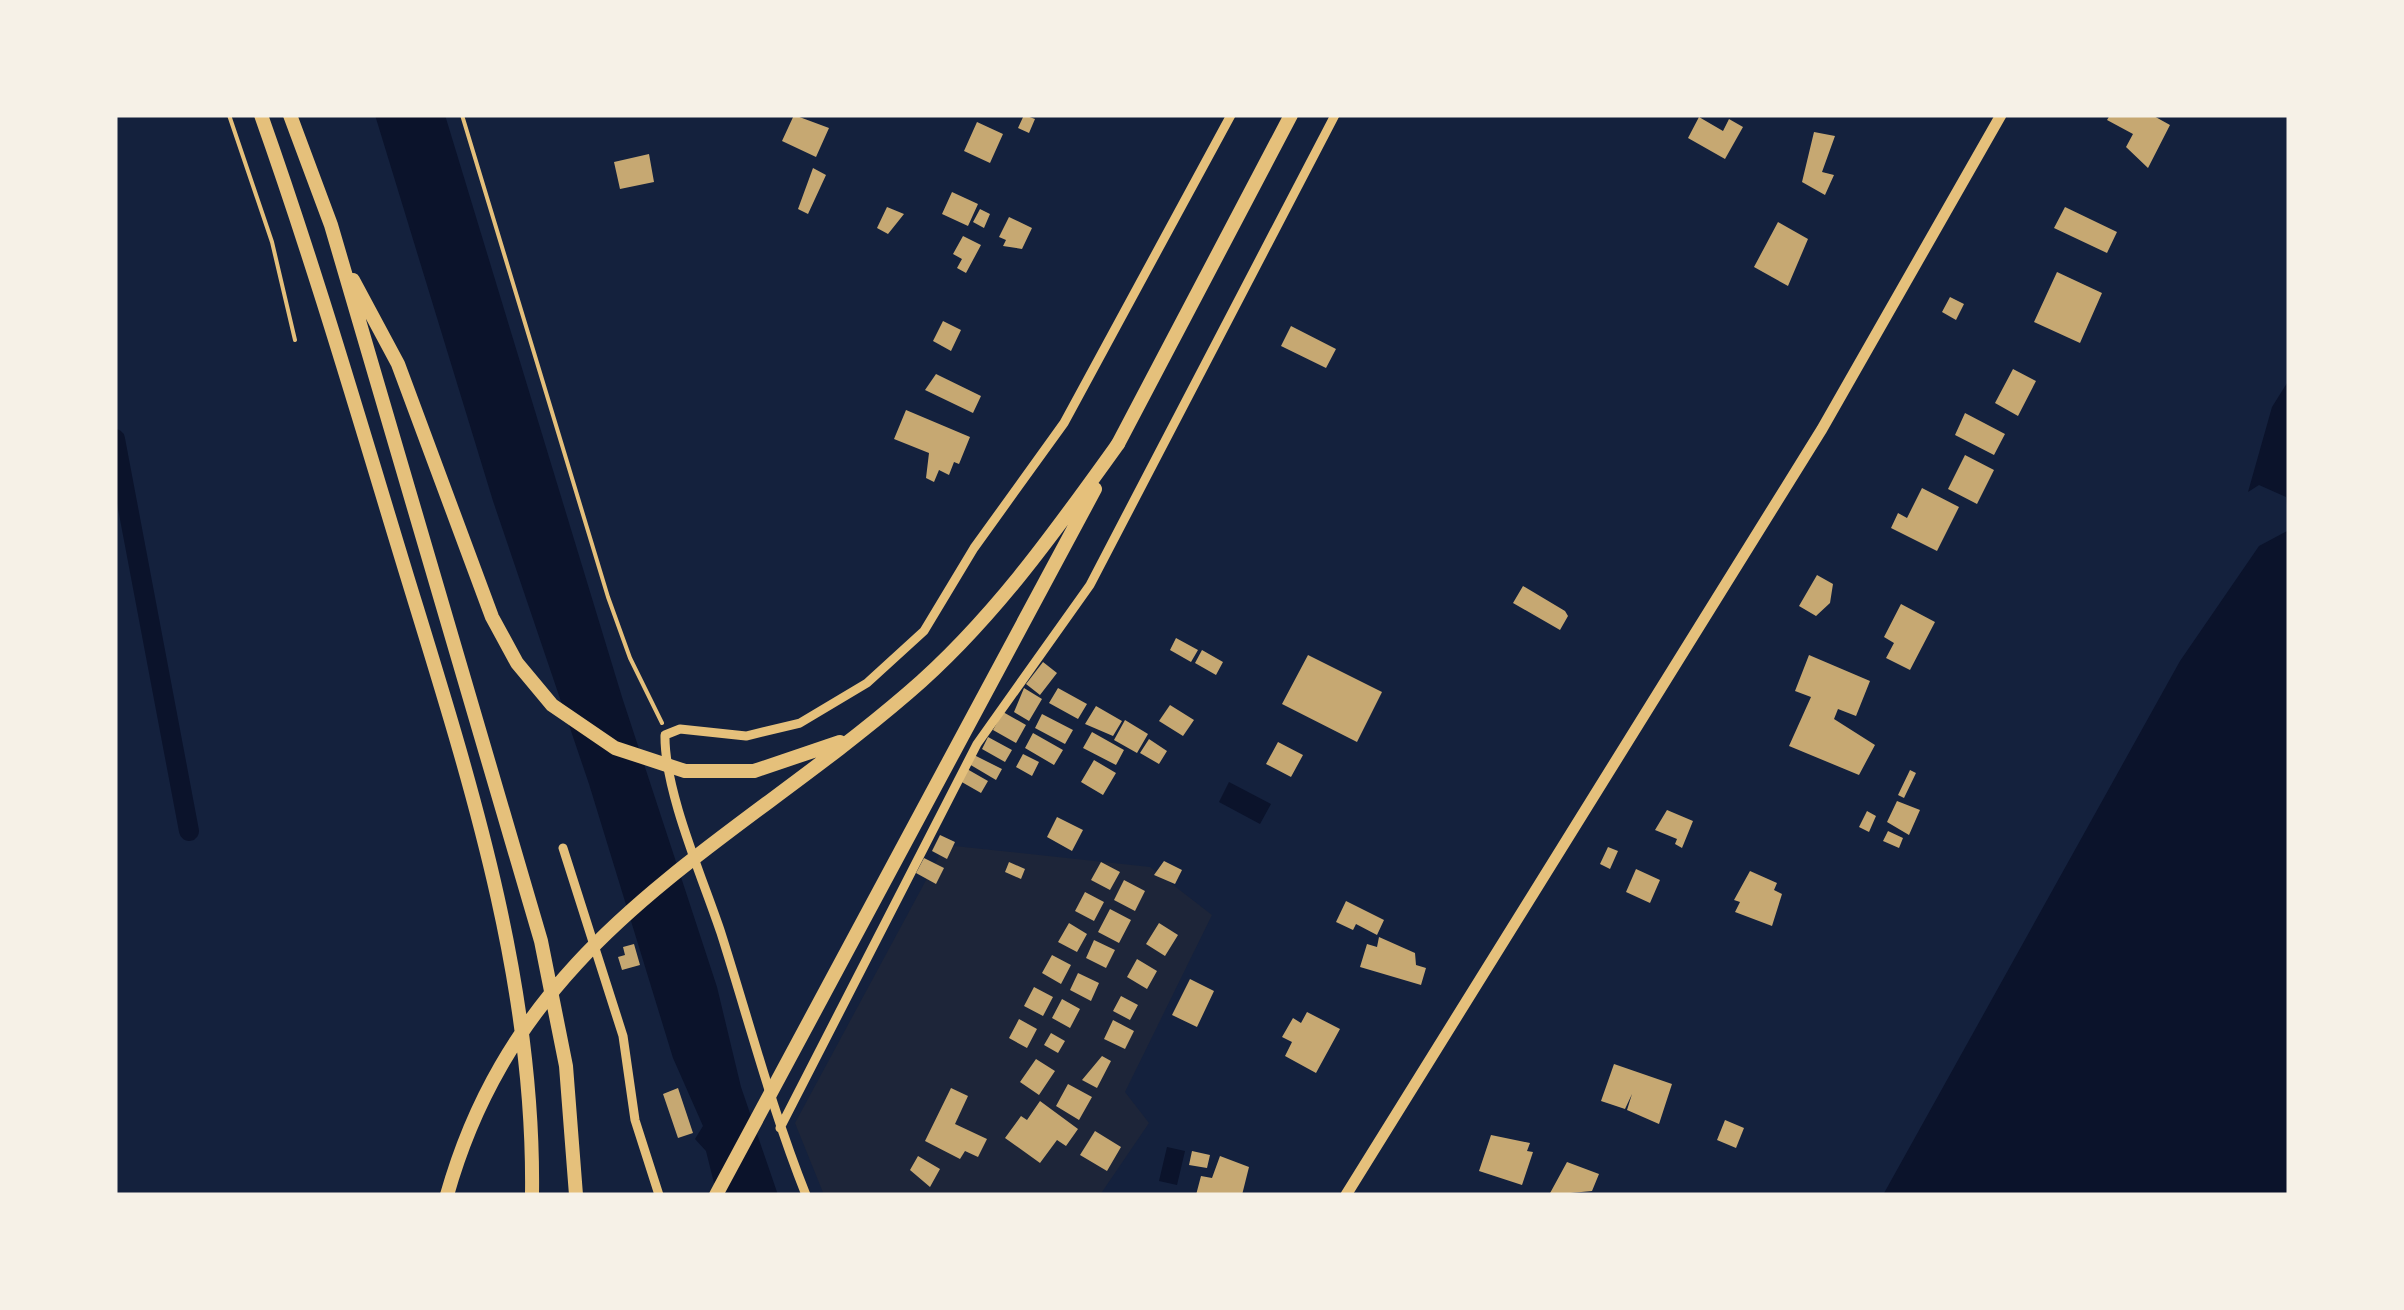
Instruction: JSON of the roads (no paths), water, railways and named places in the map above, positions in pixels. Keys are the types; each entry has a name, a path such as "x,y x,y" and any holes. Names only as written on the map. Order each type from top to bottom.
{"main road":[{"path":"260,115 406,571 492,872 522,1027 532,1195"},
{"path":"290,115 342,259 541,942 564,1051 576,1195"},
{"path":"716,1195 1034,605 1291,115"},
{"path":"1346,1195 1794,475 2001,115"},
{"path":"342,259 398,364 478,586 506,646 538,690 572,722 615,748 667,766 702,772 746,772 855,736"},
{"path":"447,1195 470,1126 504,1058 582,954 660,882 918,684 1006,592 1118,444"}],"street":[{"path":"806,1195 780,1128 674,783 664,741 667,731 746,736 800,724 867,684 924,631 981,538 1064,422 1230,115"},
{"path":"780,1128 977,744 1090,585 1335,115"},
{"path":"563,848 623,1036 636,1120 659,1195"}],"waterway":[{"path":"115,439 189,831"}]}
